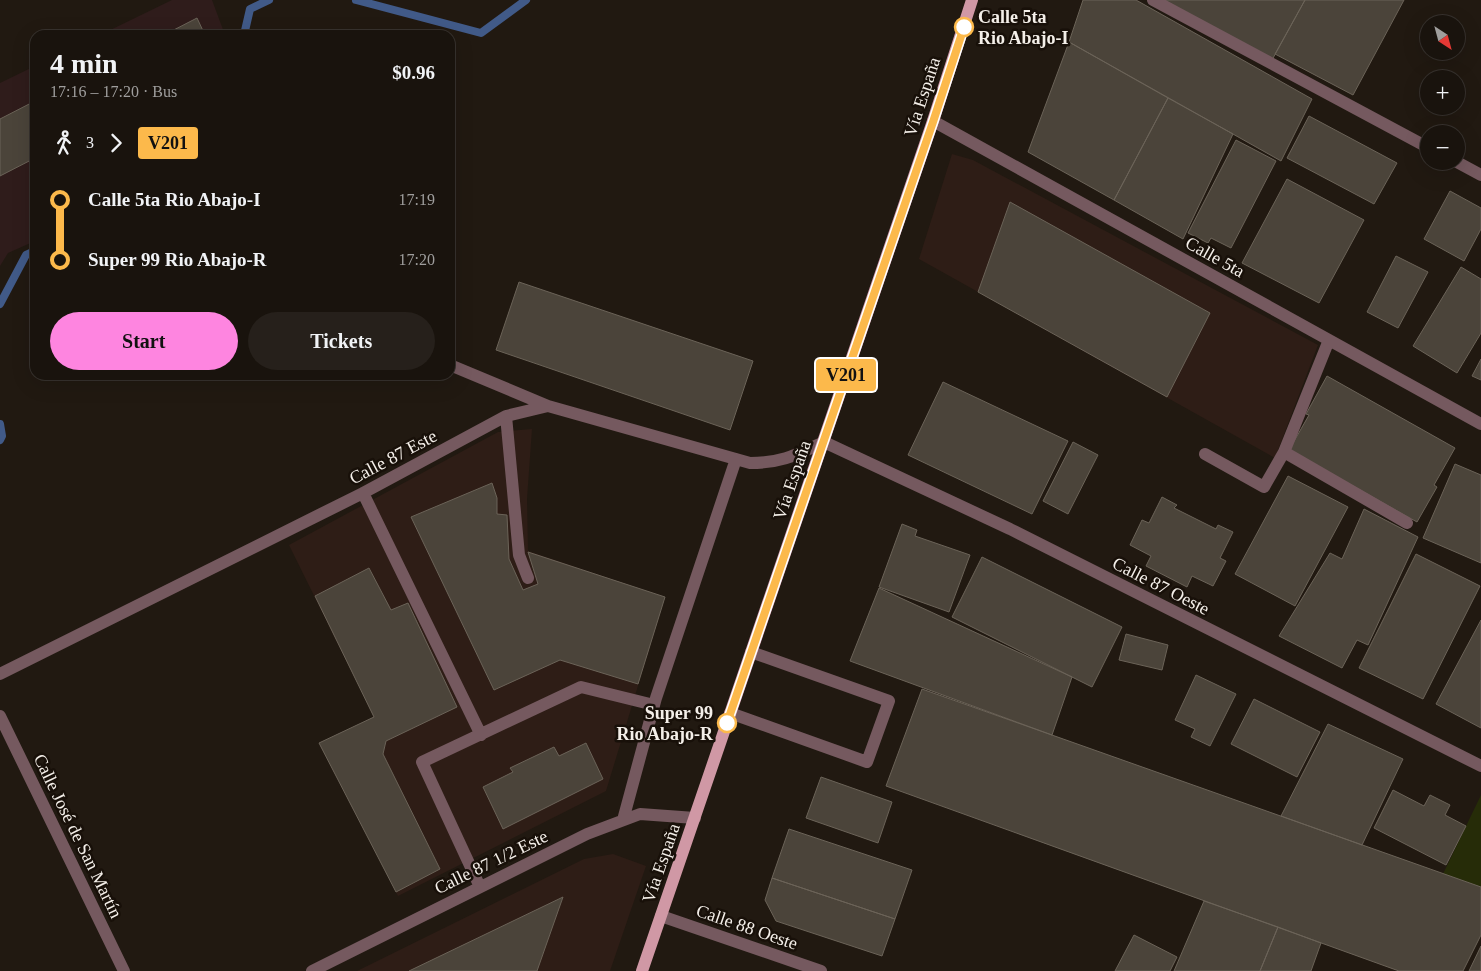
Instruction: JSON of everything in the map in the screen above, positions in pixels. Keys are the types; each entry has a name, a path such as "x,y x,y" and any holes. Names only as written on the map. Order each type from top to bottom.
{"main road":[{"name":"Vía España","path":"642,971 933,122 972,0"}],"street":[{"path":"1153,0 1420,143"},
{"name":"Calle 5ta","path":"933,122 1481,424"},
{"path":"1465,166 1481,175"},
{"path":"1205,454 1264,487 1284,452 1329,340"},
{"path":"455,367 548,406"},
{"name":"Calle 87 Este","path":"0,674 363,494 506,416 548,406 750,463 770,463 791,457 824,442"},
{"path":"506,416 519,555 528,578"},
{"name":"Calle 87 Oeste","path":"824,442 1010,529 1481,766"},
{"path":"1284,452 1407,523"},
{"path":"623,820 654,706 736,459"},
{"path":"363,494 482,735"},
{"path":"730,713 867,762 889,701 751,652"},
{"path":"480,887 422,762 582,687 654,706"},
{"name":"Calle José de San Martín","path":"0,716 124,971"},
{"name":"Calle 87 1/2 Este","path":"312,971 588,834 623,820 640,814 695,818"},
{"name":"Calle 88 Oeste","path":"661,916 821,971"}],"shaded area":[{"path":"172,0 212,0 223,30 110,30"},
{"path":"30,68 30,243 8,253 0,266 0,83"},
{"path":"952,154 973,160 1318,345 1275,458 919,259"},
{"path":"532,429 527,499 528,551 665,597 606,791 398,896 319,743 374,717 289,545 498,432"},
{"path":"613,854 646,866 610,971 357,971 584,859"}],"green space":[{"path":"1481,795 1481,887 1443,874"}],"building":[{"path":"1083,0 1136,0 1312,99 1281,161 1069,42"},
{"path":"1164,0 1305,0 1272,60"},
{"path":"1305,0 1404,0 1353,95 1275,54"},
{"path":"197,18 203,30 174,30"},
{"path":"1069,42 1168,98 1114,200 1028,152"},
{"path":"1168,98 1233,134 1183,239 1114,200"},
{"path":"30,104 30,161 0,176 0,119"},
{"path":"1309,116 1397,163 1374,204 1287,158"},
{"path":"1236,140 1276,161 1231,248 1211,238 1208,243 1188,233"},
{"path":"1287,179 1364,220 1319,303 1242,263"},
{"path":"1450,191 1481,208 1481,229 1464,261 1424,239"},
{"path":"1010,202 1210,313 1167,397 978,292"},
{"path":"1396,256 1428,272 1398,328 1367,312"},
{"path":"1461,267 1481,279 1481,333 1457,373 1413,346"},
{"path":"519,282 753,361 730,430 496,350"},
{"path":"1481,359 1481,380 1472,376"},
{"path":"1327,376 1455,448 1434,485 1437,487 1417,522 1289,450 1309,415 1306,414"},
{"path":"943,382 1068,441 1032,514 908,455"},
{"path":"1073,442 1098,455 1068,514 1043,501"},
{"path":"1455,464 1481,475 1481,563 1423,538"},
{"path":"1288,476 1348,507 1295,606 1235,574"},
{"path":"492,483 497,498 497,514 507,515 509,559 523,590 538,584 528,552 665,597 638,684 560,660 494,690 411,517"},
{"path":"1162,497 1177,505 1174,508 1216,529 1218,525 1233,532 1220,558 1226,561 1213,586 1192,576 1187,587 1146,566 1151,556 1130,545 1142,520 1149,523"},
{"path":"1364,509 1418,537 1368,645 1357,640 1342,668 1279,636 1330,553 1342,559"},
{"path":"902,524 917,530 915,536 970,555 949,612 879,587"},
{"path":"1416,554 1480,586 1423,699 1359,668"},
{"path":"982,557 1122,627 1092,687 952,617"},
{"path":"369,568 391,610 408,603 457,707 386,741 383,754 440,869 396,892 319,743 374,717 315,596"},
{"path":"879,588 1072,677 1052,735 850,661"},
{"path":"1481,620 1481,728 1436,704"},
{"path":"1126,634 1168,645 1162,670 1119,660"},
{"path":"1196,675 1236,694 1210,746 1191,737 1195,729 1175,720"},
{"path":"922,689 1481,887 1481,935 1463,971 1399,971 886,786"},
{"path":"1254,699 1320,732 1297,777 1231,744"},
{"path":"1328,724 1403,759 1362,845 1281,816"},
{"path":"586,743 603,779 503,829 483,787 513,772 510,768 554,747 559,756"},
{"path":"821,777 892,802 878,843 806,818"},
{"path":"1393,790 1424,806 1430,795 1450,805 1445,815 1466,826 1446,865 1374,828"},
{"path":"789,829 912,870 895,919 772,878"},
{"path":"772,878 895,919 882,956 776,921 765,900"},
{"path":"563,897 537,971 409,971"},
{"path":"1204,901 1278,927 1260,971 1174,971"},
{"path":"1278,927 1321,943 1311,971 1260,971"},
{"path":"1134,935 1177,957 1170,971 1115,971"},
{"path":"1481,946 1481,971 1469,971"}],"waterway":[{"path":"245,30 250,9 269,0"},
{"path":"356,0 481,33 526,0"},
{"path":"0,304 26,255 30,253"},
{"path":"0,424 2,436 0,440"}],"bus line":[{"name":"V201","path":"727,723 964,27"}],"place":[{"name":"Calle 5ta Rio Abajo-I","path":"964,27"},
{"name":"Super 99 Rio Abajo-R","path":"727,723"}]}
